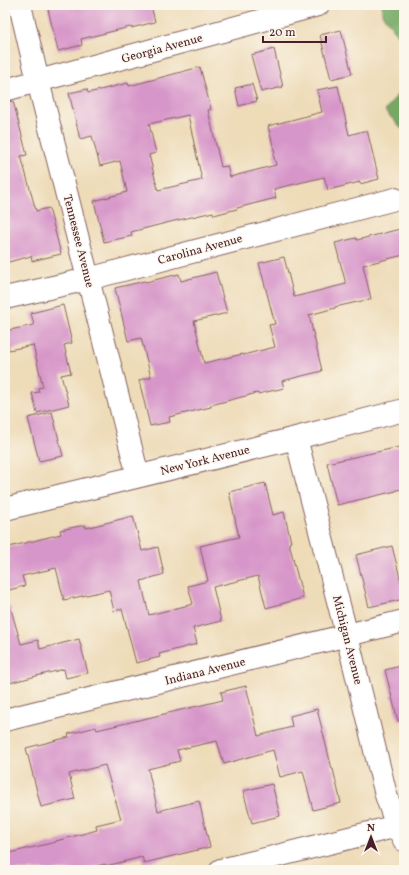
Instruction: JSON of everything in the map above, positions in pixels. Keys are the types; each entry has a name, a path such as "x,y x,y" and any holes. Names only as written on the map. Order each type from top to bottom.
{"street":[{"name":"Tennessee Avenue","path":"20,5 138,476"},
{"name":"Georgia Avenue","path":"5,90 318,5"},
{"name":"Carolina Avenue","path":"5,298 88,279 395,199"},
{"name":"New York Avenue","path":"5,509 404,410"},
{"name":"Michigan Avenue","path":"296,438 386,795 400,833"},
{"name":"Indiana Avenue","path":"5,720 404,621"},
{"path":"221,870 400,833"}],"green space":[{"path":"382,5 404,5 404,43 382,14"},
{"path":"404,86 404,131 385,111"}],"building":[{"path":"47,5 151,5 155,22 81,39 82,45 58,51"},
{"path":"341,30 352,74 331,79 320,35"},
{"path":"274,49 283,87 261,92 251,55"},
{"path":"200,67 211,109 208,110 221,167 227,166 230,177 276,165 273,154 275,153 268,126 322,112 317,90 338,86 349,135 367,130 379,179 328,190 324,177 274,189 276,198 214,215 213,212 166,223 131,232 132,236 104,242 94,201 127,192 120,161 100,166 92,136 80,139 69,93 87,89 88,93 128,83 129,86","holes":["188,115 202,180 158,190 149,155 156,153 149,124"]},
{"path":"252,84 257,101 239,106 235,88"},
{"path":"13,101 27,155 21,156 36,211 49,208 61,254 32,261 31,256 5,263 5,102"},
{"path":"404,228 404,255 363,265 371,299 335,307 309,315 322,371 282,381 284,388 257,393 211,405 211,407 169,417 170,422 150,426 139,380 151,377 141,338 128,341 115,288 179,274 181,281 216,272 227,313 194,321 204,363 243,355 275,347 269,325 275,324 259,263 284,257 294,297 346,284 335,243 356,238 357,240"},
{"path":"63,305 72,343 64,345 71,373 61,375 69,405 37,413 32,393 39,392 38,388 43,387 33,345 9,350 5,331 34,325 31,313"},
{"path":"52,412 63,456 39,461 28,418"},
{"path":"404,446 404,489 337,505 327,463"},
{"path":"265,483 273,515 284,512 291,542 289,543 303,598 266,608 258,576 213,587 221,621 193,628 197,644 159,654 160,657 136,663 122,609 114,611 109,590 64,600 56,568 22,576 25,586 5,591 5,548 61,534 60,530 85,525 86,528 133,516 142,551 158,547 164,574 141,581 149,615 193,604 188,586 208,581 200,546 239,537 229,492"},
{"path":"392,546 404,599 369,607 356,555"},
{"path":"5,606 10,606 21,644 38,640 40,649 79,639 88,673 66,678 64,669 5,684"},
{"path":"404,665 404,720 398,721 385,670"},
{"path":"246,686 258,736 292,727 290,716 317,709 341,803 313,810 303,771 280,777 273,750 224,764 217,741 177,750 180,761 148,769 158,811 199,801 210,847 144,863 142,857 106,866 105,864 79,870 5,870 5,854 56,842 97,830 96,825 121,819 105,765 69,774 75,799 41,807 26,748 69,737 68,734 96,727 97,730 223,700 221,692"},
{"path":"272,784 280,816 252,823 243,791"}]}
